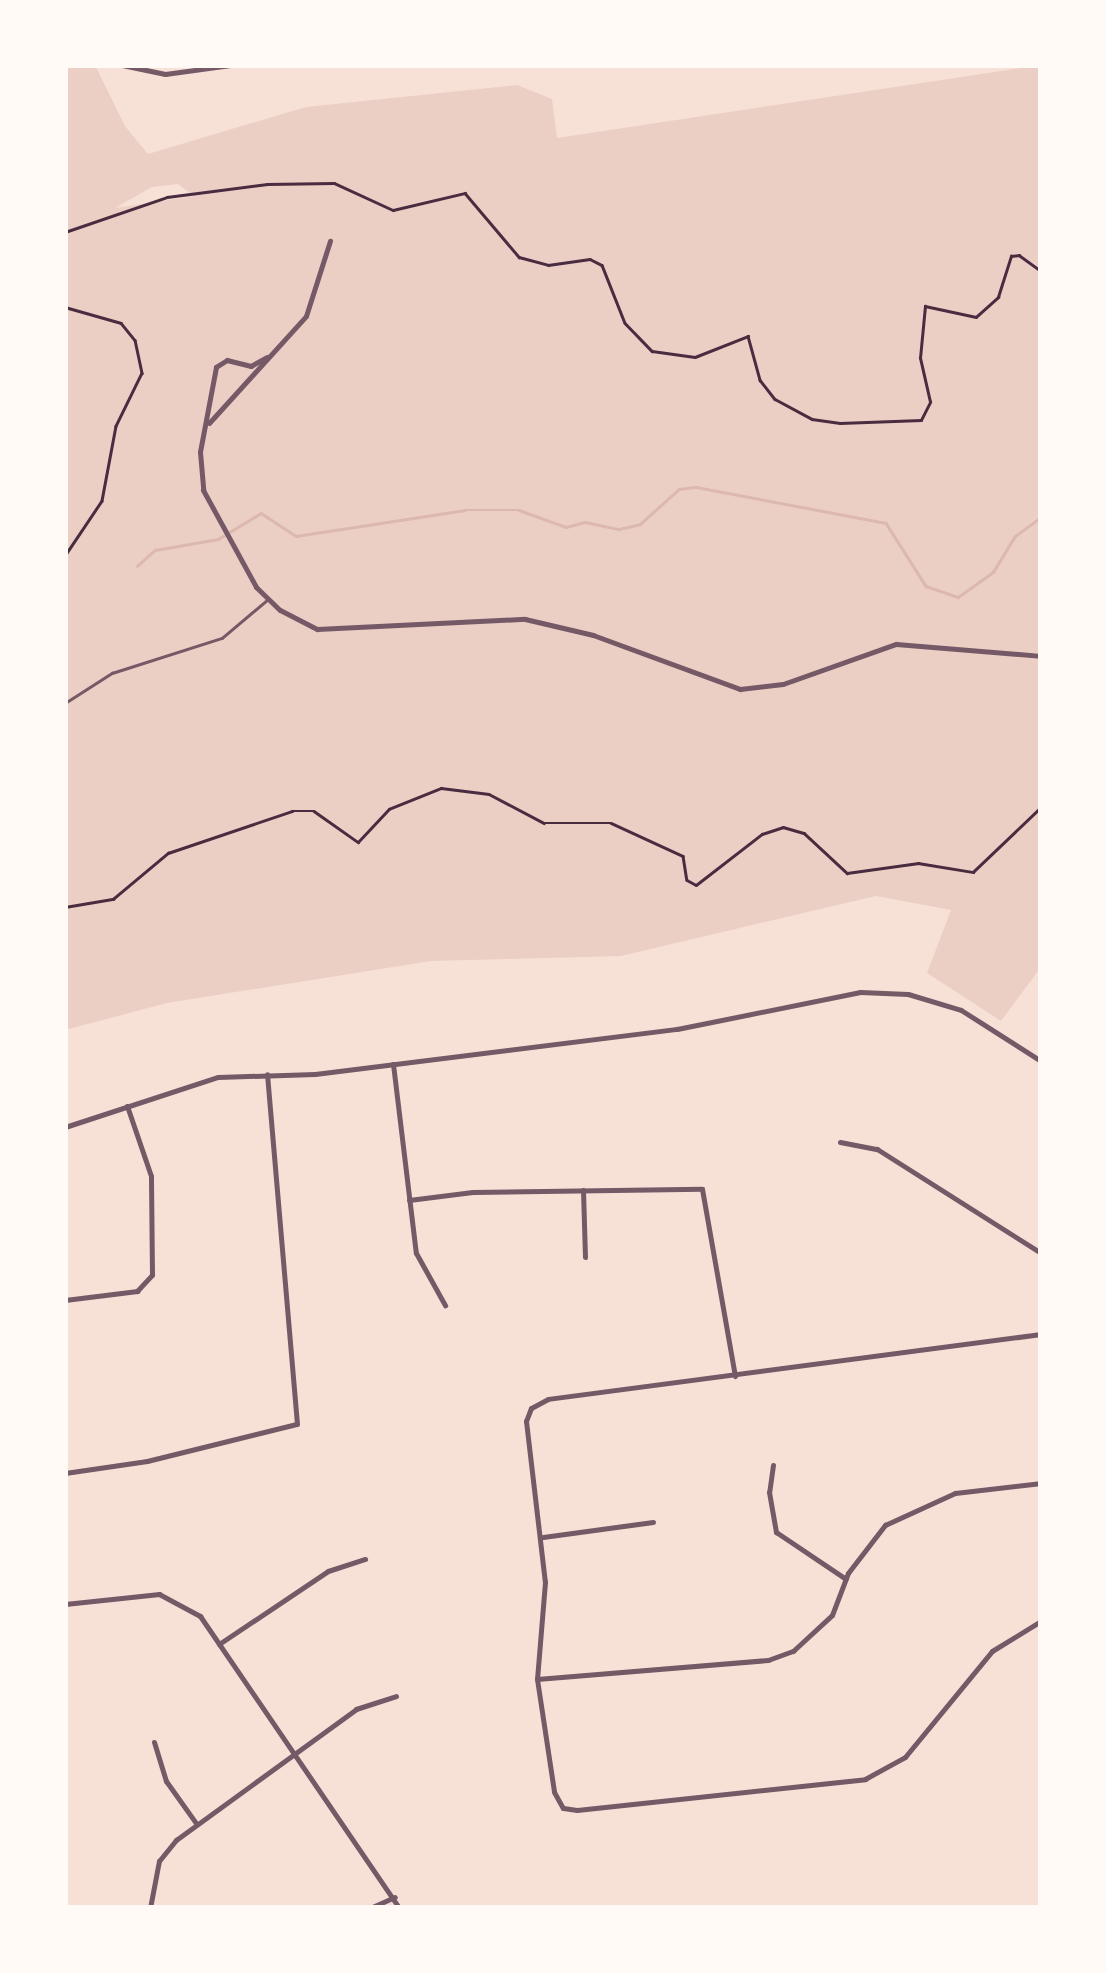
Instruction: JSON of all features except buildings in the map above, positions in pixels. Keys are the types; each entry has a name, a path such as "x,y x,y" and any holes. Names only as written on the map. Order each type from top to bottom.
{"street":[{"path":"122,65 165,74 232,65"},
{"path":"207,426 310,308 330,241"},
{"path":"268,357 252,366 219,364 199,466 220,528 268,599 291,617 330,632 465,618 546,623 740,689 783,684 896,644 1041,656"},
{"path":"65,1127 196,1081 393,1064 678,1029 872,992 961,1010 1041,1062"},
{"path":"393,1064 416,1253 445,1304"},
{"path":"65,1473 146,1461 297,1424 267,1074"},
{"path":"65,1300 147,1284 151,1176 128,1106"},
{"path":"840,1142 877,1149 1041,1253"},
{"path":"409,1200 582,1190 702,1189 735,1376"},
{"path":"582,1190 585,1257"},
{"path":"1041,1334 548,1399 531,1408 526,1421 543,1537 537,1679 554,1792 563,1808 865,1779 905,1757 992,1651 1041,1622"},
{"path":"773,1465 776,1532 846,1579"},
{"path":"537,1679 768,1660 817,1635 865,1545 912,1507 955,1494 1041,1483"},
{"path":"543,1537 652,1522"},
{"path":"218,1644 328,1571 366,1559"},
{"path":"65,1604 143,1594 173,1598 200,1616 297,1752 399,1908"},
{"path":"150,1908 159,1861 196,1824 356,1709 396,1696"},
{"path":"154,1742 166,1781 196,1824"},
{"path":"370,1908 395,1898"}],"lane":[{"path":"65,703 112,673 222,638 268,599"}],"path":[{"path":"65,232 135,205 266,184 334,183 392,210 466,193 519,257 548,266 590,259 602,265 625,323 652,350 695,357 748,336 760,380 776,399 812,418 840,423 921,420 930,402 920,358 924,306 976,317 998,297 1011,256 1020,254 1041,271"},
{"path":"65,307 121,323 135,340 142,373 116,426 102,502 65,556"},
{"path":"65,906 113,899 168,853 292,811 314,811 349,840 361,842 388,809 434,788 489,794 550,824 591,818 611,823 683,856 688,880 696,885 762,834 783,827 804,833 848,873 918,863 974,872 1041,806"}],"shaded area":[{"path":"65,65 95,65 125,126 148,154 306,107 517,85 552,99 557,138 1041,65 1041,967 1001,1021 927,973 951,910 876,896 621,956 431,961 167,1003 65,1030","holes":["178,184 194,196 115,208 152,187"]}],"waterway":[{"path":"137,566 155,550 218,539 261,513 296,536 465,510 519,510 566,527 585,522 619,529 640,524 679,489 696,487 886,523 926,586 958,597 993,572 1015,536 1041,517"}]}
